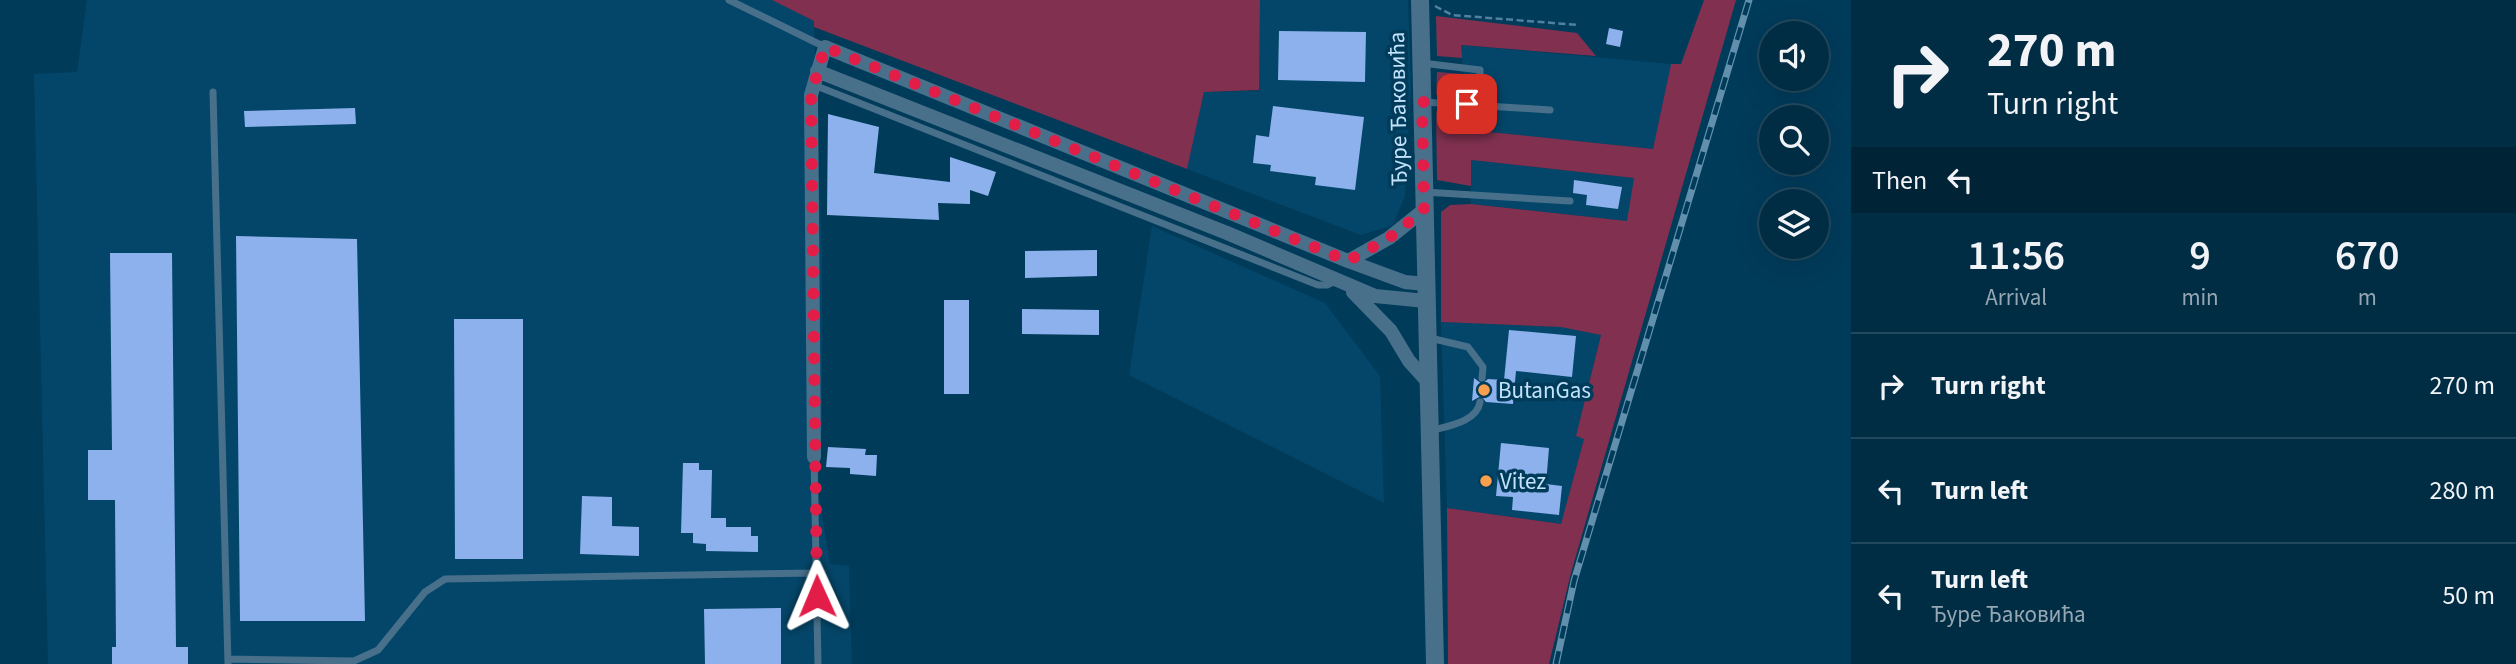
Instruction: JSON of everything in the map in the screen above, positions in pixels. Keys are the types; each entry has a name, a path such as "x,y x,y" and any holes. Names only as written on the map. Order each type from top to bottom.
{"street":[{"name":"Ђуре Ђаковића","path":"1426,2 1421,63 1434,664"},
{"path":"814,457 811,95 825,47 1405,282 1426,293"},
{"path":"815,78 1227,233 1375,296 1426,293"},
{"path":"1348,261 1389,238 1424,201"},
{"path":"1340,281 1367,303 1391,331 1409,361 1428,382"}],"lane":[{"path":"729,0 825,47"},
{"path":"1421,63 1480,70 1481,105"},
{"path":"213,92 228,661 354,661 378,650 425,592 444,579 816,573"},
{"path":"1422,102 1550,110"},
{"path":"1424,201 1570,201"},
{"path":"1427,337 1450,340 1468,347 1483,367 1482,378"},
{"path":"1430,431 1466,420 1474,414 1480,402"},
{"path":"814,457 818,664"}],"path":[{"path":"1426,2 1452,15 1578,25"}],"shaded area":[{"path":"87,0 772,0 814,21 822,256 822,428 818,489 830,564 849,566 852,664 48,664 34,74 77,72"},
{"path":"772,0 1260,0 1259,90 1204,92 1187,169 814,27 814,21"},
{"path":"1260,0 1408,0 1411,88 1405,196 1393,225 1361,235 1187,169 1204,92 1259,91"},
{"path":"1704,0 1736,0 1571,573 1549,664 1448,664 1447,508 1561,524 1584,439 1576,436 1601,335 1561,327 1441,322 1441,212 1450,205 1471,204 1627,221 1634,178 1471,160 1471,186 1437,180 1436,111 1468,114 1470,130 1653,149 1671,64 1681,64"},
{"path":"1436,16 1577,33 1596,56 1461,45 1462,58 1437,56"},
{"path":"1460,45 1671,64 1653,149 1470,130"},
{"path":"1437,72 1463,74 1466,97 1436,95"},
{"path":"1470,160 1634,178 1628,221 1471,204"},
{"path":"1152,226 1325,303 1380,376 1384,503 1129,375"},
{"path":"1441,322 1561,327 1601,335 1576,436 1584,438 1561,524 1447,508"}],"building":[{"path":"1609,28 1623,31 1620,47 1606,44"},
{"path":"1279,31 1366,32 1365,82 1278,80"},
{"path":"1273,106 1364,117 1355,190 1315,185 1316,177 1270,171 1271,165 1253,163 1256,135 1269,137"},
{"path":"355,108 356,124 245,127 244,111"},
{"path":"828,114 879,127 874,173 950,182 950,157 996,172 988,196 970,190 970,204 938,203 939,220 827,215"},
{"path":"1574,180 1622,187 1618,209 1586,205 1587,195 1573,193"},
{"path":"236,236 357,239 365,621 240,621"},
{"path":"1097,250 1097,276 1025,278 1025,251"},
{"path":"110,253 172,253 176,647 188,647 188,664 112,664 112,647 116,647 115,500 88,500 88,450 112,450"},
{"path":"944,300 969,300 969,394 944,394"},
{"path":"1022,309 1099,310 1099,335 1022,334"},
{"path":"454,319 523,319 523,559 455,559"},
{"path":"1509,330 1576,336 1572,377 1516,371 1513,404 1486,402 1481,396 1472,401 1474,378 1482,384 1488,379 1504,380"},
{"path":"1501,443 1549,448 1546,484 1562,486 1559,515 1512,510 1513,497 1496,496"},
{"path":"828,447 866,449 865,455 877,455 876,476 850,474 850,468 826,467"},
{"path":"683,463 699,463 699,470 712,470 711,518 726,518 726,527 751,527 751,536 758,536 758,552 706,551 706,544 693,543 693,533 681,533"},
{"path":"582,496 612,497 612,526 639,527 639,556 580,554"},
{"path":"781,608 781,664 705,664 704,609"}],"railway":[{"path":"1556,664 1574,581 1749,0"}],"place":[{"name":"ButanGas","path":"1484,390"},
{"name":"Vitez","path":"1486,481"}],"route":[{"path":"817,596 811,95 825,47 1348,261 1389,238 1424,210 1422,102 1467,104"}]}
